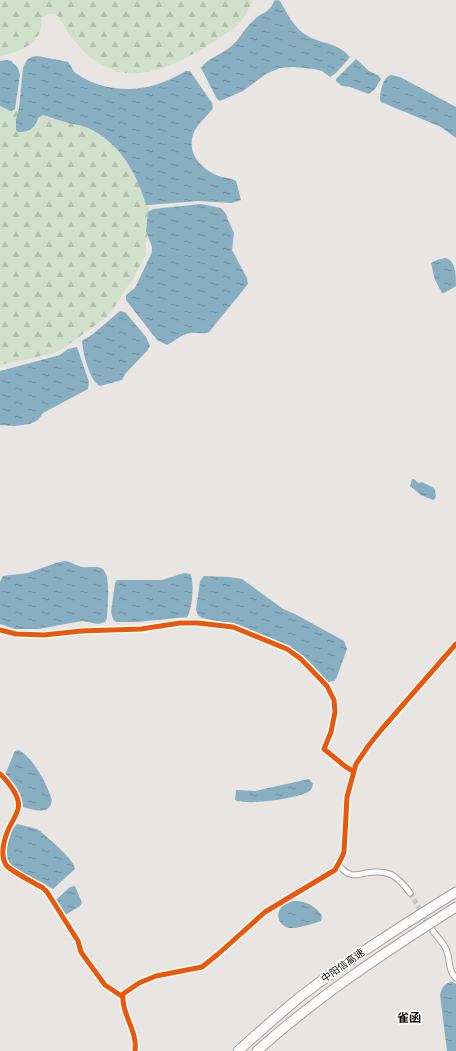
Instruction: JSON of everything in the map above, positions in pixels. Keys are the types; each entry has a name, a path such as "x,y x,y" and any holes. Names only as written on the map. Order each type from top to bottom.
{"highway":[{"name":"中阳信高速","path":"238,1051 319,983 387,936 456,892"},
{"name":"中阳信高速","path":"257,1051 290,1022 326,994 382,955 456,907"}],"street":[{"path":"0,630 16,634 44,635 88,630 140,629 198,622 233,627 287,649 301,659 327,686 334,700 335,712 331,732 324,749 346,767 354,771"},
{"path":"134,1051 135,1040 123,1004 122,997 124,993 156,976 202,967 265,912 335,870 344,852 347,797 354,771 360,757 456,644"},
{"path":"0,774 6,779 15,792 19,807 8,830 2,852 3,860 9,868 47,892 78,941 81,952 86,959 105,985 122,997"},
{"path":"338,865 346,872 355,875 378,871 383,872 397,878 410,893"},
{"path":"433,931 446,949 449,967 452,974 456,978"}],"green space":[{"path":"0,0 253,0 245,15 237,25 215,41 190,56 150,72 125,73 109,68 94,60 75,41 55,14 48,14 42,18 40,31 34,41 29,45 17,51 0,56"},
{"path":"0,106 6,110 14,111 15,109 19,108 16,119 36,125 38,118 43,115 47,115 83,126 99,134 118,151 125,160 138,182 146,205 148,205 150,210 148,212 146,231 148,238 146,243 146,254 134,277 109,315 64,348 54,353 0,365"}],"water":[{"path":"274,1 280,1 291,20 302,32 312,38 339,48 350,57 336,73 330,77 322,71 314,69 293,67 280,68 266,74 243,91 220,101 217,99 201,68 207,62 233,45 251,23 268,10"},
{"path":"38,56 68,62 75,73 86,79 106,87 116,88 127,89 148,87 176,77 186,71 190,71 212,103 213,108 194,132 192,139 193,152 199,163 204,168 218,176 236,181 241,200 232,203 198,201 146,205 138,181 132,170 118,150 99,134 88,128 43,115 38,118 34,127 25,132 18,132 16,130 16,119 19,108 23,68 28,59"},
{"path":"356,59 369,71 378,75 381,79 375,89 369,94 350,87 342,86 336,81 336,79"},
{"path":"0,61 11,61 18,68 20,75 15,109 12,111 0,106"},
{"path":"391,75 400,77 456,107 456,138 441,127 381,102 383,82"},
{"path":"201,204 221,208 226,214 234,233 232,250 247,278 248,284 209,332 186,334 167,345 157,340 126,300 126,295 135,288 152,252 152,247 146,231 148,212 153,209"},
{"path":"445,258 449,259 453,265 456,286 442,293 435,280 431,263"},
{"path":"120,311 125,312 146,337 150,346 125,374 122,380 100,386 96,383 90,372 85,359 82,341 93,334"},
{"path":"77,347 89,382 88,389 43,413 38,420 30,424 14,426 0,425 0,371 60,355 68,349"},
{"path":"412,479 418,483 422,482 434,488 436,497 433,500 421,495 410,486"},
{"path":"65,561 83,567 99,567 104,571 107,576 108,583 107,618 105,622 98,624 82,621 38,629 15,629 0,624 0,582 3,576 28,573"},
{"path":"184,573 190,574 193,589 189,614 187,617 136,622 116,622 113,619 111,612 115,583 117,580 162,580"},
{"path":"204,576 242,579 283,609 344,641 347,649 336,679 329,682 316,672 304,657 278,641 238,625 202,618 198,615 196,610 200,581"},
{"path":"19,750 30,759 47,787 52,800 51,805 45,810 41,811 23,807 18,794 5,775 15,751"},
{"path":"309,779 313,784 311,790 294,797 260,802 241,802 235,800 236,790 255,791"},
{"path":"17,824 40,831 60,849 74,865 75,869 53,889 8,864 8,843 14,827"},
{"path":"75,886 82,903 80,906 65,915 56,900 70,887"},
{"path":"293,901 306,903 320,912 322,916 321,921 306,926 293,928 283,925 279,920 278,914 284,905"},
{"path":"452,982 456,984 456,1051 447,1051 440,995 444,986 447,983"}],"tunnel":[{"path":"410,893 429,925"}],"cycle path":[{"path":"0,630 16,634 44,635 81,631 141,629 180,623 198,623 233,627 287,649 301,659 327,686 334,700 335,712 331,732 324,749 353,771"},
{"path":"135,1051 134,1036 124,1009 123,994 139,983 156,976 202,967 265,912 335,870 344,852 347,797 356,764 381,730 456,644"},
{"path":"0,774 12,788 19,805 4,843 3,857 6,865 47,892 78,941 81,952 86,959 105,985 123,997"}],"district":[{"name":"雀函","path":"409,1018"}]}
